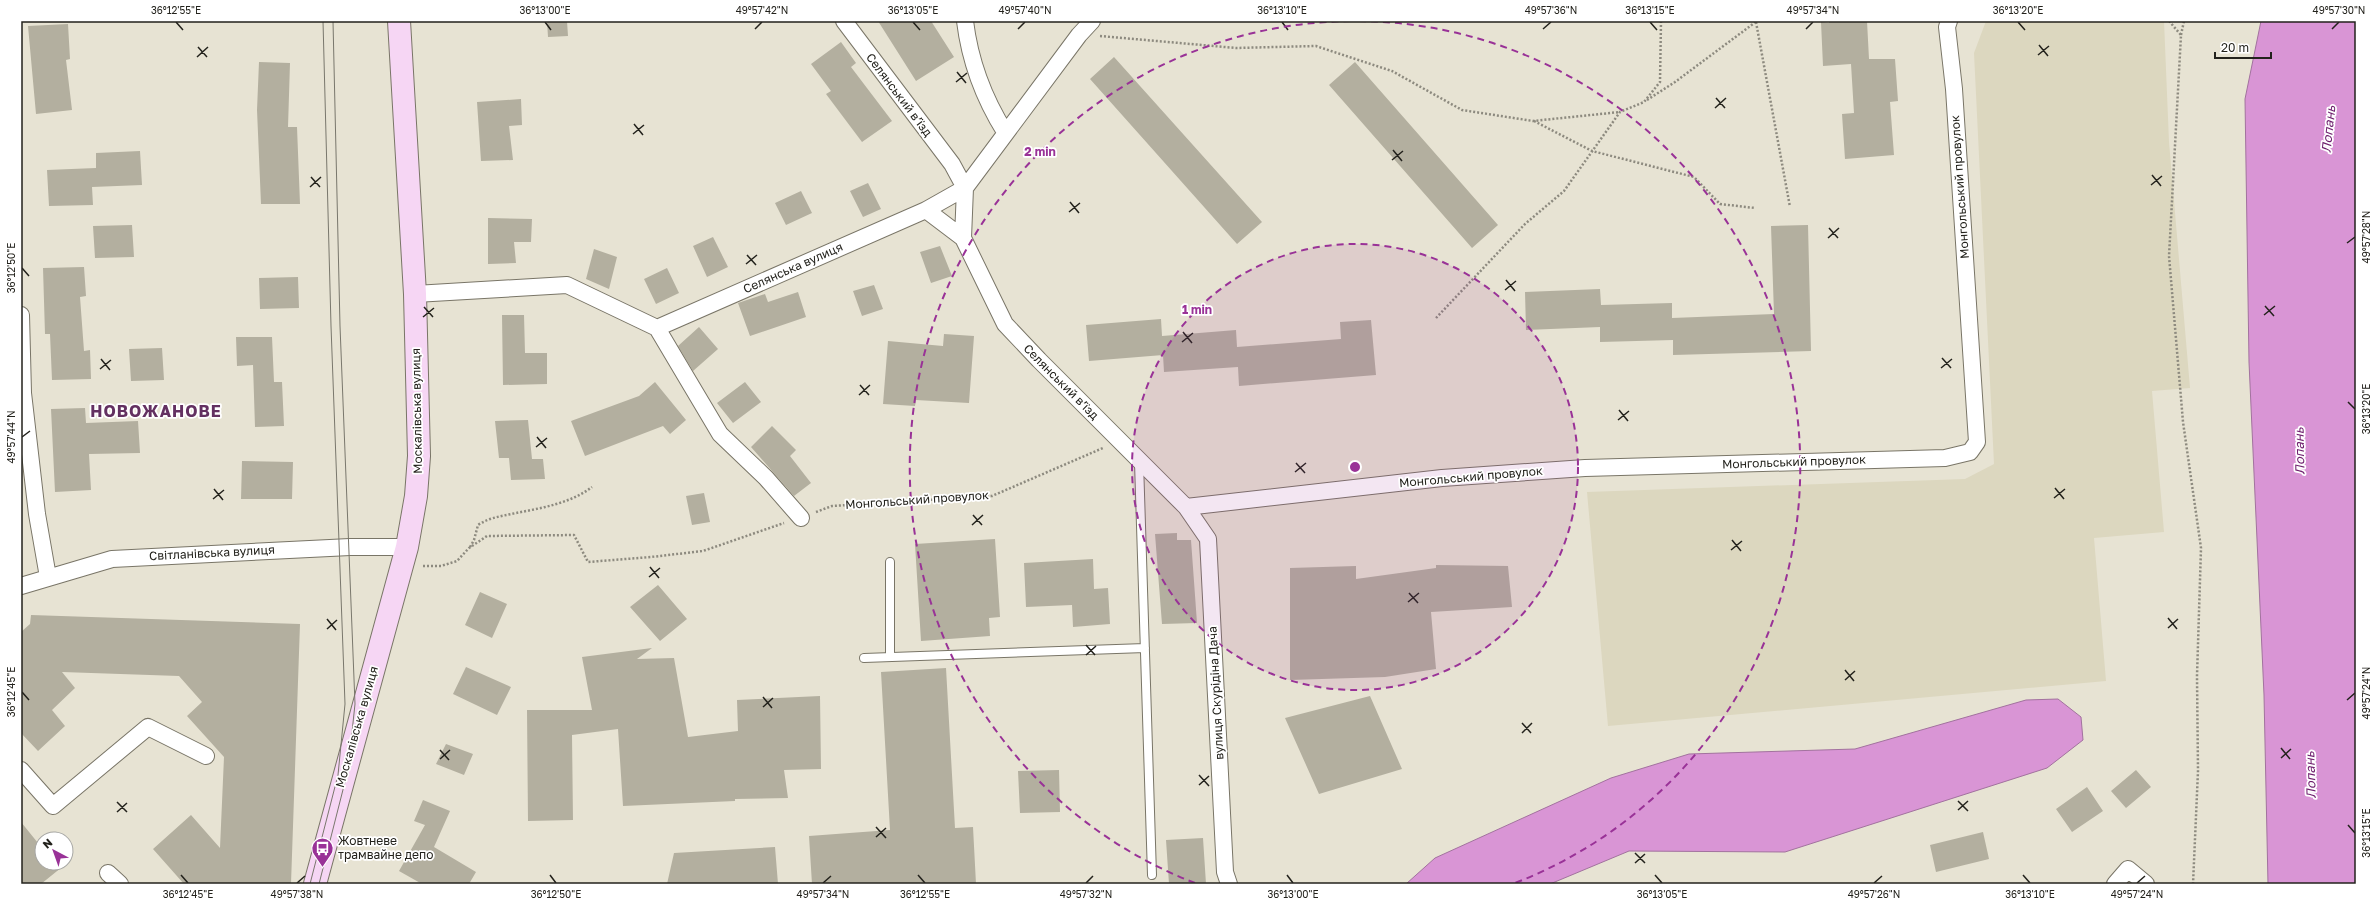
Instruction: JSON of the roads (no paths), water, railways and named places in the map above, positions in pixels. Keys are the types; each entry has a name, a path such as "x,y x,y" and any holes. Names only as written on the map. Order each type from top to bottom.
{"street":[{"name":"Москалівська вулиця","path":"315,884 404,556 416,496 419,456 415,294 400,21"},
{"name":"Селянський вʼїзд","path":"844,21 952,164 965,188 963,238"},
{"path":"965,21 975,74 988,104 1004,132"},
{"name":"Селянська вулиця","path":"657,328 926,210 965,188 986,161 1004,132 1079,35 1092,21"},
{"name":"Монгольський провулок","path":"1186,507 1442,478 1593,468 1945,458 1970,452 1977,442 1954,89 1947,27 1949,21"},
{"name":"Селянський вʼїзд","path":"926,210 963,238 1005,324 1186,507"},
{"path":"415,294 567,285 657,328 720,434 766,478 801,518"},
{"path":"21,315 23,394 37,514 48,577"},
{"name":"вулиця Скурідіна Дача","path":"1186,507 1208,539 1225,872 1229,884"},
{"name":"Світланівська вулиця","path":"21,586 112,559 345,547 404,556"},
{"path":"21,770 53,806 148,727 206,756"},
{"path":"2115,884 2128,869 2146,884"},
{"path":"108,873 120,884"}],"lane":[{"path":"1139,459 1152,875"},
{"path":"890,562 890,657"},
{"path":"864,658 1145,648"}],"water":[{"name":"Лопань","path":"2261,21 2356,21 2356,884 2268,884 2264,695 2249,362 2245,99"},
{"path":"2058,699 2081,717 2083,740 2047,768 1785,852 1629,851 1550,884 1406,884 1435,858 1611,778 1689,754 1855,749 2026,700"}],"tram line":[{"path":"310,884 338,775 345,704 331,326 323,21"},
{"path":"319,884 348,770 355,704 340,326 333,21"}],"place":[{"name":"Жовтневе трамвайне депо","path":"323,868"}],"district":[{"name":"НОВОЖАНОВЕ","path":"156,411"}]}
